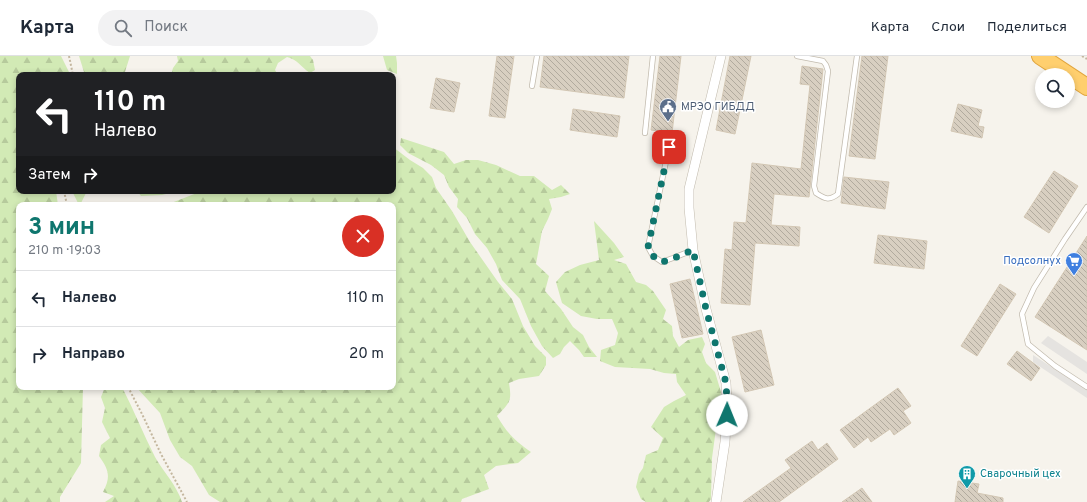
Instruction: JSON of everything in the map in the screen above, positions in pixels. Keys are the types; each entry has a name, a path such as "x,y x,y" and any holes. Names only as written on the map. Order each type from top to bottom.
{"highway":[{"path":"1040,56 1087,87"}],"street":[{"path":"716,502 725,442 727,402 726,383 706,309 693,250 689,208 689,188 721,56"}],"lane":[{"path":"532,86 536,56"},
{"path":"645,132 653,56"},
{"path":"797,56 823,61 828,71 814,186 816,193 825,198 832,198 838,194 857,56"},
{"path":"669,147 648,247 653,256 662,262 693,250"},
{"path":"1087,207 1034,288 1022,314 1028,344 1055,366 1087,387"}],"path":[{"path":"69,56 72,72"},
{"path":"1082,56 1087,59"},
{"path":"130,390 161,454 187,502"}],"green space":[{"path":"0,56 61,56 69,72 16,72 16,194 56,194 58,202 16,202 16,390 83,390 81,463 60,497 60,502 0,502"},
{"path":"79,56 130,56 125,72 84,72"},
{"path":"177,56 310,56 313,60 315,70 309,72 291,58 287,57 278,63 275,70 276,72 172,72 178,61"},
{"path":"383,56 396,56 397,74 396,72 387,70"},
{"path":"401,138 444,152 454,164 466,160 478,160 496,165 520,176 534,176 552,190 561,185 570,194 549,199 552,209 542,231 536,264 549,276 545,291 561,309 573,327 583,335 589,347 597,357 584,357 570,341 560,354 553,358 542,346 531,326 520,299 502,280 496,264 487,248 475,234 467,218 457,207 458,199 449,187 444,175 431,165 408,153 400,145"},
{"path":"396,149 423,168 432,177 436,188 452,211 470,242 512,299 523,326 535,346 546,357 546,365 539,376 519,379 509,383 509,401 505,408 497,416 512,436 531,452 518,463 496,466 484,475 489,489 462,499 461,502 220,502 209,495 192,466 180,457 170,440 160,413 139,390 396,390 396,202 174,202 194,194 396,194"},
{"path":"74,194 86,194 82,202 78,202"},
{"path":"139,194 166,194 162,195 141,196"},
{"path":"594,221 614,243 624,257 614,260 626,264 636,282 646,285 653,291 666,310 663,319 672,326 673,336 679,347 688,340 702,337 705,344 702,352 706,363 715,372 721,392 712,458 711,499 709,502 646,502 641,499 636,487 646,455 658,450 663,438 651,427 664,407 686,395 677,382 676,374 664,373 650,369 615,367 600,361 601,350 615,345 618,333 612,319 597,319 581,316 562,303 556,282 565,272 580,265 599,260"},
{"path":"104,390 123,390 158,463 173,484 182,502 105,502 114,496 103,492 106,487 108,474 105,465 99,456 101,445 110,438 102,422 105,408 101,397"}],"shaded area":[{"path":"1048,336 1087,362 1087,374 1041,343"},
{"path":"1033,355 1087,390 1087,398 1033,362"}],"building":[{"path":"497,56 514,56 505,118 489,116"},
{"path":"544,56 629,56 624,98 540,87"},
{"path":"660,56 681,56 672,133 651,130"},
{"path":"730,56 751,56 735,134 716,130"},
{"path":"862,56 888,56 875,159 849,156"},
{"path":"802,66 823,69 809,197 774,194 771,225 800,227 799,246 755,243 750,305 721,303 725,249 732,250 734,222 746,223 752,163 801,169 810,85 800,84"},
{"path":"436,78 460,83 454,112 430,108"},
{"path":"958,104 982,110 978,126 984,127 982,138 951,131"},
{"path":"573,109 620,116 617,137 570,130"},
{"path":"1054,171 1078,186 1049,233 1024,217"},
{"path":"844,177 889,182 885,209 841,203"},
{"path":"878,235 927,241 924,269 874,263"},
{"name":"Подсолнух","path":"1087,236 1087,350 1035,317"},
{"path":"690,279 703,334 682,338 670,284"},
{"path":"1000,284 1016,294 977,356 961,346"},
{"path":"761,330 774,385 745,392 732,337"},
{"path":"1017,351 1040,368 1031,381 1007,364"},
{"path":"898,388 911,406 903,411 911,423 894,435 890,429 871,442 868,437 854,448 840,430"},
{"path":"812,441 818,450 827,443 838,459 779,502 743,502 791,468 785,460"},
{"name":"Сварочный цех","path":"958,481 979,484 977,493 1003,498 1003,502 955,502"},
{"path":"862,488 872,502 842,502"}],"place":[{"name":"МРЭО ГИБДД","path":"668,122"},
{"name":"Подсолнух","path":"1074,276"},
{"name":"Сварочный цех","path":"967,489"}],"route":[{"path":"669,147 648,247 653,256 662,262 693,250 706,309 726,383 727,415"}]}
